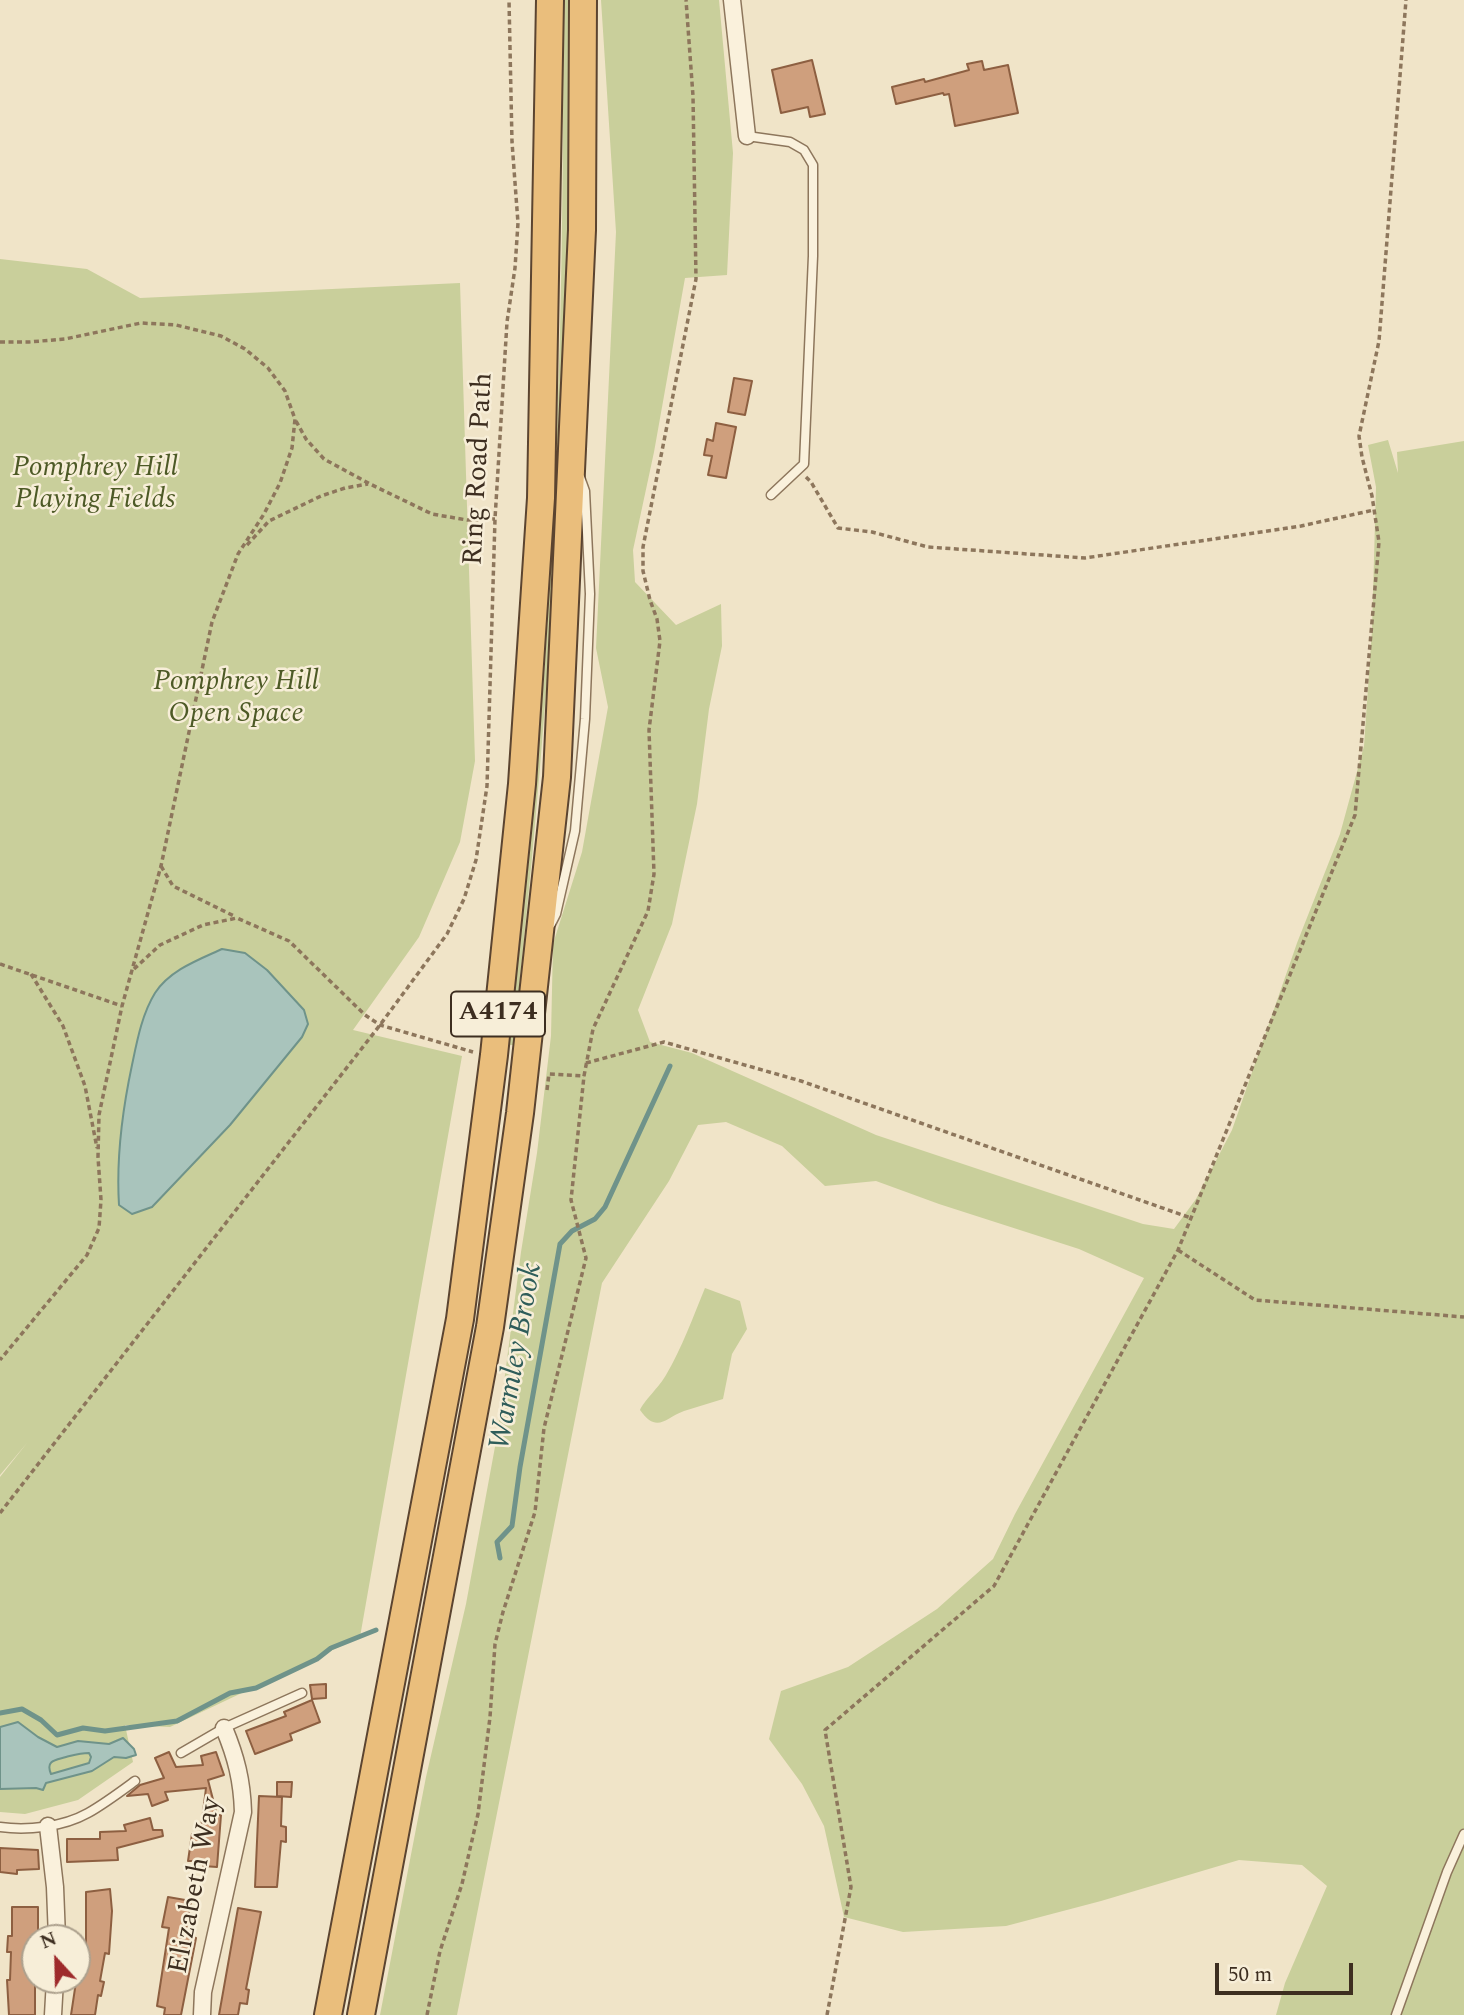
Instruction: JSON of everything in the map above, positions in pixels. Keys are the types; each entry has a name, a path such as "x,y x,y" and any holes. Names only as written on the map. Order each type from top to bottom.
{"highway":[{"name":"A4174","path":"328,2015 460,1319 494,1055 522,784 541,498 550,0"},
{"name":"A4174","path":"361,2015 490,1327 520,1112 557,777 582,230 583,0"}],"street":[{"path":"732,0 747,136"},
{"name":"Elizabeth Way","path":"202,2015 202,1992 243,1812 242,1783 224,1728"},
{"path":"48,1826 56,1924"},
{"path":"53,2015 54,1994"}],"lane":[{"path":"747,136 790,142 804,150 813,165 808,413 804,464 771,495"},
{"path":"181,1753 224,1728 302,1693"},
{"path":"0,1827 13,1829 48,1826 87,1814 135,1781"},
{"path":"1395,2015 1447,1872 1464,1834"}],"path":[{"name":"Ring Road Path","path":"0,1513 380,1025 447,934 464,899 476,860 487,786 495,519 507,322 518,223 512,142 509,0"},
{"path":"427,2015 440,1951 461,1884 478,1814 490,1717 495,1644 536,1512 544,1428 586,1258 570,1200 586,1063 593,1029 648,911 654,874 649,730 660,640 657,619 643,571 643,547 696,279 693,96 686,0"},
{"path":"827,2015 851,1887 825,1730 994,1586 1178,1250 1354,815 1379,542 1359,436 1379,341 1406,0"},
{"path":"0,342 65,339 141,323 176,325 221,336 245,349 268,368 285,391 306,439 324,459 432,514 467,520 495,519"},
{"path":"98,1157 99,1115 122,1006 161,866 212,622 238,554 280,483 292,448 295,419"},
{"path":"798,471 811,482 838,528 872,532 928,547 1085,558 1301,526 1374,510"},
{"path":"238,554 269,521 321,496 370,484"},
{"path":"161,866 173,886 289,941 365,1015 380,1025"},
{"path":"132,971 160,945 203,925 237,918"},
{"path":"0,964 122,1006"},
{"path":"0,1360 87,1255 99,1228 102,1200 98,1157 85,1086 63,1026 32,974"},
{"path":"586,1063 664,1042 801,1081 1191,1218"},
{"path":"550,1074 584,1076"},
{"path":"1178,1250 1255,1300 1464,1317"}],"green space":[{"path":"563,0 569,0 569,230 559,492 532,861 513,1045 506,1045 532,815 554,507 563,169"},
{"path":"601,0 719,0 733,153 727,275 685,278 654,452 633,550 635,582 676,625 721,604 722,646 709,709 697,804 672,924 638,1010 650,1042 692,1053 876,1135 1143,1224 1174,1229 1196,1199 1232,1130 1297,943 1340,834 1364,746 1372,630 1376,487 1368,445 1388,440 1398,473 1397,452 1464,441 1464,2015 1276,2015 1285,1983 1327,1886 1302,1865 1239,1860 1006,1926 903,1932 844,1917 824,1826 802,1784 769,1739 781,1691 848,1667 937,1609 993,1559 1144,1278 1079,1249 876,1181 825,1186 782,1146 726,1122 698,1125 669,1181 602,1283 457,2015 380,2015 426,1777 466,1604 497,1436 551,1036 553,944 582,852 608,707 596,648 616,232"},
{"name":"Pomphrey Hill Open Space","path":"0,259 87,269 140,298 460,283 475,761 460,842 419,937 353,1030 462,1056 360,1637 170,1727 125,1725 133,1762 78,1800 25,1814 0,1812 0,1477 27,1443 0,1475"},
{"path":"705,1288 740,1301 747,1329 732,1354 723,1399 656,1423 640,1410 672,1365"}],"water":[{"path":"222,949 245,953 267,970 304,1010 308,1024 302,1037 230,1125 152,1207 132,1214 119,1205 119,1152 128,1083 143,1019 150,1001 168,978"},
{"path":"18,1722 57,1747 78,1741 109,1744 123,1738 136,1755 114,1757 92,1771 46,1783 43,1790 0,1789 0,1727","holes":["83,1753 89,1753 89,1763 51,1774 49,1766 55,1760"]}],"building":[{"path":"812,60 825,114 810,117 808,107 781,113 772,70"},
{"path":"982,61 984,70 1008,65 1018,113 955,126 949,94 896,104 892,87 924,79 925,82 969,70 967,64"},
{"path":"734,378 752,381 745,415 728,412"},
{"path":"716,423 736,427 726,478 708,475 712,456 704,455 707,439 713,441"},
{"path":"326,1684 326,1698 312,1699 310,1685"},
{"path":"312,1700 320,1722 290,1734 292,1740 255,1754 246,1731 286,1716 284,1712"},
{"path":"169,1752 176,1767 203,1765 201,1756 216,1752 224,1775 208,1780 217,1815 221,1815 217,1867 203,1866 203,1861 188,1861 192,1834 200,1836 206,1788 165,1792 168,1800 152,1806 148,1794 127,1796 140,1785 164,1778 155,1758"},
{"path":"277,1782 292,1782 291,1797 277,1796"},
{"path":"259,1796 282,1797 281,1826 286,1827 286,1842 281,1841 277,1887 255,1887"},
{"path":"150,1818 153,1830 162,1830 163,1836 117,1848 118,1860 67,1862 67,1839 100,1839 100,1832 126,1831 124,1825"},
{"path":"0,1848 38,1850 39,1869 17,1870 17,1874 0,1872"},
{"path":"110,1889 112,1911 109,1954 105,1953 100,1981 104,1982 101,1996 98,1995 95,2015 71,2015 74,1994 91,1994 91,1924 86,1924 86,1892"},
{"path":"168,1897 191,1901 185,1935 196,1938 181,2015 164,2015 165,2008 157,2006 169,1928 162,1927"},
{"path":"12,1907 38,1907 38,1924 21,1924 21,1994 35,1994 35,2015 9,2015 7,1980 10,1980 11,1952 7,1952 8,1936 12,1936"},
{"path":"238,1908 261,1912 246,1989 249,1990 247,2004 240,2003 238,2015 219,2015"}],"waterway":[{"name":"Warmley Brook","path":"500,1558 497,1542 512,1526 560,1244 572,1231 595,1219 605,1207 670,1066"},
{"name":"Warmley Brook","path":"0,1713 22,1709 41,1720 57,1735 83,1728 105,1731 177,1721 230,1693 256,1688 317,1659 331,1648 376,1630"}],"park label":[{"name":"Pomphrey Hill Playing Fields","path":"95,486"}]}
